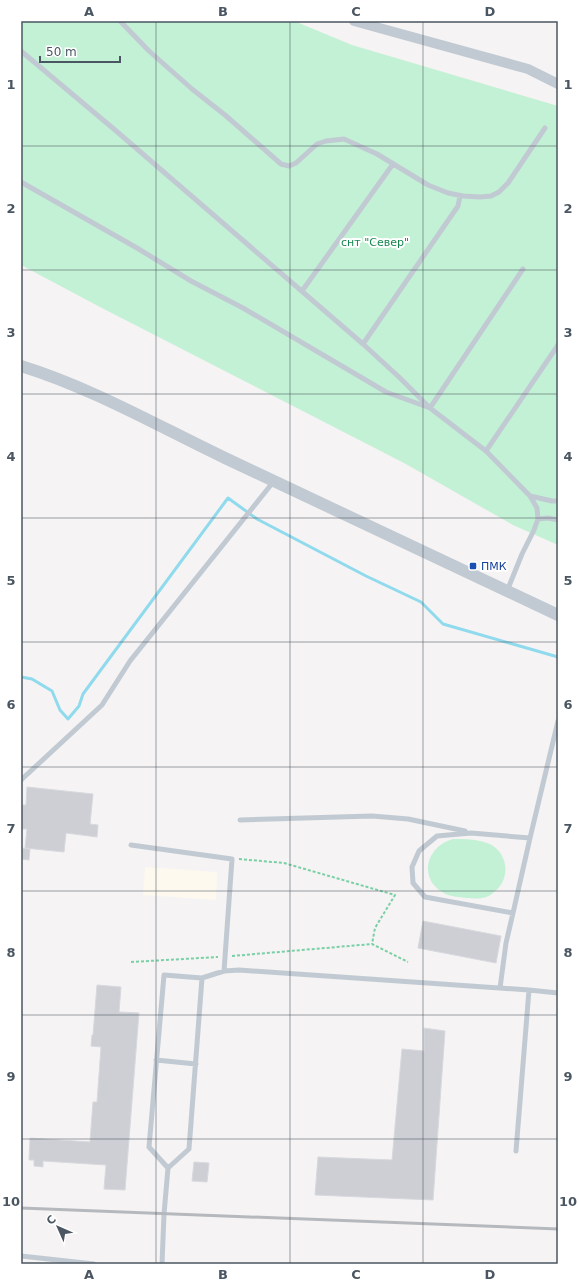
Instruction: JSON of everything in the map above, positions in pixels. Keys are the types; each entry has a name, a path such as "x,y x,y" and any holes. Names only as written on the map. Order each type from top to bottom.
{"street":[{"path":"354,21 528,69 558,84"},
{"path":"21,366 43,372 95,394 274,481 558,615"}],"lane":[{"path":"120,21 149,51 192,89 282,164 289,166 296,163 317,144 344,138 378,154 428,186 460,196 491,196 499,192 508,183 545,128"},
{"path":"21,50 364,344 430,408 486,451 530,496 537,508 538,519 507,591"},
{"path":"302,291 393,164"},
{"path":"21,182 191,280 243,308 386,392 430,408"},
{"path":"364,344 458,206 460,196"},
{"path":"430,408 523,269"},
{"path":"486,451 558,345"},
{"path":"21,780 102,705 130,661 274,481"},
{"path":"530,496 558,501"},
{"path":"538,519 548,518 558,520"},
{"path":"500,988 506,943 558,721"},
{"path":"240,820 372,816 408,819 471,833 530,838"},
{"path":"471,833 437,836 419,851 412,867 413,883 425,897 513,913"},
{"path":"131,845 232,859 224,971"},
{"path":"168,1168 149,1147 164,975 202,978 224,971 239,970 558,993"},
{"path":"162,1264 168,1168 189,1149 202,978"},
{"path":"516,1151 529,990"},
{"path":"156,1060 196,1064"},
{"path":"21,1256 94,1264"}],"path":[{"path":"232,859 284,863 395,895 375,928 372,944"},
{"path":"131,962 224,957 372,944 408,962"}],"shaded area":[{"path":"145,867 217,872 216,900 143,895"}],"green space":[{"name":"снт \"Север\"","path":"21,21 294,21 352,45 558,106 558,545 513,525 404,463 21,265"},
{"path":"453,839 487,843 499,852 505,865 505,873 500,886 491,894 479,898 448,895 435,886 430,878 428,870 429,862 437,848"}],"building":[{"path":"27,787 93,794 90,824 98,825 97,837 66,833 64,852 25,848 27,829 21,829 21,805 26,805"},
{"path":"21,848 30,849 29,860 21,859"},
{"path":"423,921 501,936 496,963 418,948"},
{"path":"97,985 121,987 119,1012 139,1013 125,1190 104,1189 106,1165 43,1161 43,1167 34,1166 34,1160 29,1160 30,1138 90,1142 93,1102 97,1102 101,1047 91,1046"},
{"path":"424,1028 445,1031 433,1200 315,1195 318,1157 392,1160 402,1049 424,1051"},
{"path":"194,1162 209,1163 207,1182 192,1181"}],"waterway":[{"path":"21,677 32,679 52,691 60,710 68,719 79,706 83,694 228,498 257,519 366,576 421,602 443,624 558,657"}],"railway":[{"path":"21,1208 558,1229"}],"place":[{"name":"ПМК","path":"473,566"}]}
